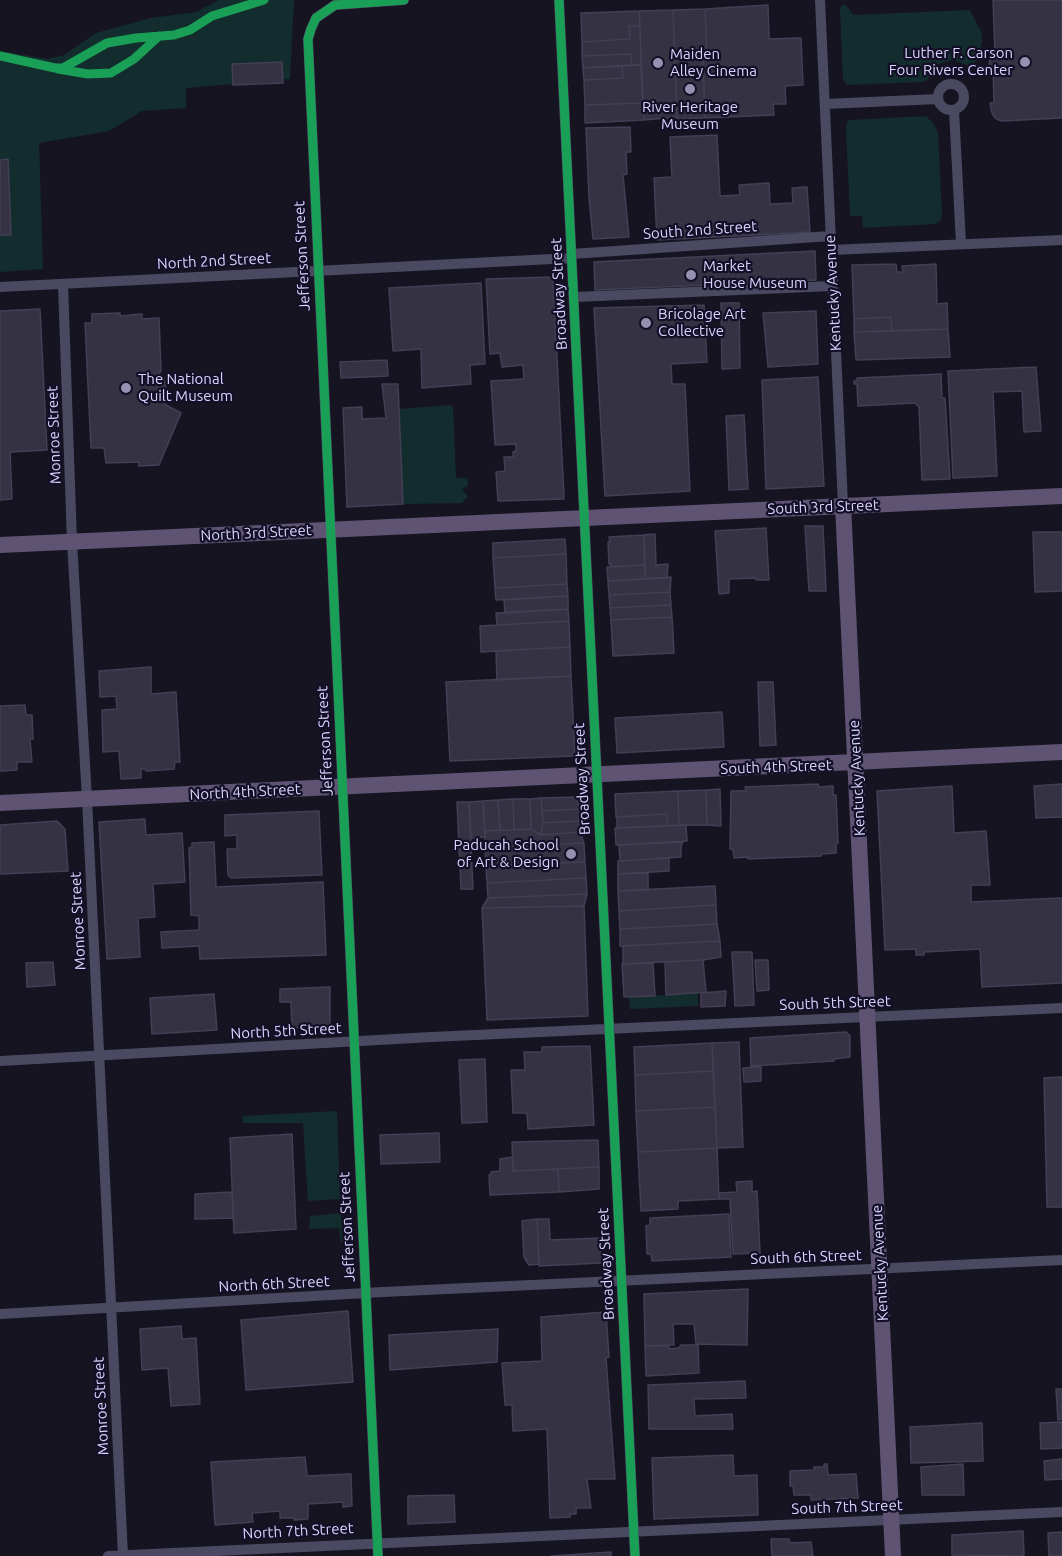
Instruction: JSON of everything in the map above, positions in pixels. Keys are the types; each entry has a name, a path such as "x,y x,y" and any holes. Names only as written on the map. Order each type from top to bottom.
{"main road":[{"name":"South 3rd Street","path":"585,518 1062,496"},
{"name":"Kentucky Avenue","path":"843,506 894,1556"},
{"name":"North 3rd Street","path":"0,545 585,518"},
{"name":"South 4th Street","path":"597,774 1062,752"},
{"name":"North 4th Street","path":"0,803 597,774"}],"street":[{"name":"Jefferson Street","path":"378,1556 308,39 316,18 335,5 404,0"},
{"path":"559,0 567,0"},
{"name":"Broadway Street","path":"559,0 635,1556"},
{"name":"Kentucky Avenue","path":"820,0 843,506"},
{"path":"946,85 959,87 964,98 961,106 954,110 946,109 938,99 940,91 946,85"},
{"path":"825,104 938,99"},
{"path":"954,110 961,244"},
{"name":"South 2nd Street","path":"572,256 830,236"},
{"path":"831,250 1062,240"},
{"name":"North 2nd Street","path":"0,287 572,256"},
{"name":"Monroe Street","path":"63,284 72,542 87,799 123,1556"},
{"path":"575,297 832,286"},
{"name":"South 5th Street","path":"609,1029 1062,1008"},
{"name":"North 5th Street","path":"0,1061 609,1029"},
{"name":"South 6th Street","path":"622,1280 1062,1260"},
{"name":"North 6th Street","path":"0,1314 622,1280"},
{"name":"South 7th Street","path":"634,1532 1062,1512"},
{"name":"North 7th Street","path":"108,1556 634,1532"}],"green space":[{"path":"219,0 294,0 290,79 186,88 186,108 142,111 109,131 39,143 43,269 0,272 0,51 48,59 64,55 96,33 151,18 196,12"},
{"path":"842,5 846,5 853,15 970,10 981,32 980,55 971,67 954,60 941,63 934,67 924,82 847,85 843,79 840,9"},
{"path":"926,116 934,124 938,133 942,216 940,221 935,224 863,228 862,216 850,216 847,122"},
{"path":"451,405 453,407 456,478 467,478 468,485 462,490 468,496 462,503 403,504 399,409"},
{"path":"698,993 698,1006 630,1009 629,997"},
{"path":"337,1111 340,1199 308,1201 303,1123 243,1123 242,1116"},
{"path":"341,1213 343,1242 341,1242 339,1228 309,1229 310,1216"}],"building":[{"name":"Luther F. Carson Four Rivers Center","path":"993,0 1062,0 1062,118 1001,121 992,113 990,103 994,103 993,69 988,70 990,59 995,54"},
{"path":"768,5 769,39 801,38 803,85 785,86 786,104 773,104 774,115 705,118 703,60 707,60 705,9"},
{"name":"River Heritage Museum","path":"705,9 707,60 703,60 705,118 677,119 673,10"},
{"name":"Maiden Alley Cinema","path":"673,10 677,117 644,120 639,11"},
{"path":"639,11 640,26 629,26 630,39 582,42 581,13"},
{"path":"629,26 640,26 641,65 631,65 631,54 582,56 582,42 630,39"},
{"path":"631,54 631,65 583,68 582,56"},
{"path":"282,62 283,83 233,85 232,64"},
{"path":"641,65 643,103 585,105 584,80 623,78 622,66"},
{"path":"622,66 623,78 584,80 583,68"},
{"path":"643,103 644,120 585,123 585,105"},
{"path":"630,127 631,152 626,152 627,174 623,175 629,237 593,239 586,128"},
{"path":"717,135 720,196 740,195 739,185 769,183 770,204 793,203 792,188 807,187 810,232 657,240 654,178 672,177 670,137"},
{"path":"8,159 11,235 0,235 0,160"},
{"path":"815,251 816,280 595,290 594,262"},
{"path":"896,264 897,272 903,272 902,266 936,264 937,304 947,303 948,329 892,331 891,317 854,319 852,265"},
{"path":"553,277 564,499 498,501 496,472 505,471 504,457 513,457 516,444 495,445 491,381 524,379 523,365 502,367 500,353 490,354 486,279"},
{"path":"481,283 485,364 470,365 471,384 422,388 421,349 393,351 389,288"},
{"path":"721,303 739,303 740,368 722,369"},
{"path":"704,305 707,362 671,364 672,384 685,384 690,491 605,496 594,308"},
{"path":"40,309 47,450 10,452 12,499 0,500 0,311"},
{"path":"816,311 818,364 768,367 763,313"},
{"name":"The National Quilt Museum","path":"120,313 120,316 142,314 142,319 159,318 161,371 156,378 164,377 166,391 157,393 166,405 181,413 159,465 139,466 139,462 106,463 104,448 91,448 85,323 92,323 92,314"},
{"path":"891,317 892,331 854,332 854,319"},
{"path":"948,329 950,357 856,360 854,332"},
{"path":"387,360 388,376 341,378 340,362"},
{"path":"1036,367 1041,431 1024,432 1022,391 993,392 997,476 953,478 948,371"},
{"path":"941,374 942,398 945,398 950,479 922,480 919,407 915,403 858,406 857,384 854,384 854,381 857,381 857,378"},
{"path":"818,377 824,486 766,489 762,380"},
{"path":"382,384 398,384 403,504 347,507 343,408 362,407 362,419 386,418"},
{"path":"744,415 748,489 729,490 726,416"},
{"path":"805,526 823,526 826,591 809,591"},
{"path":"766,528 769,580 729,579 729,593 719,594 715,531"},
{"path":"1033,532 1062,532 1062,591 1035,592"},
{"path":"655,534 656,565 668,564 667,578 645,579 644,535"},
{"path":"644,535 645,565 611,567 609,537"},
{"path":"565,539 566,554 493,558 493,543"},
{"path":"566,554 567,584 495,588 493,558"},
{"path":"645,565 645,579 608,581 607,567"},
{"path":"671,577 670,592 609,595 608,581"},
{"path":"567,584 568,596 496,600 495,588"},
{"path":"670,592 671,605 610,608 609,595"},
{"path":"568,596 568,609 505,613 504,600"},
{"path":"671,605 672,617 611,620 610,608"},
{"path":"568,609 569,621 497,625 496,613"},
{"path":"672,617 674,653 613,656 611,620"},
{"path":"569,621 570,647 481,652 480,626"},
{"path":"570,647 571,676 497,680 496,651"},
{"path":"151,667 151,694 176,692 180,762 175,762 174,769 146,771 146,769 141,769 141,778 121,779 119,751 103,752 102,710 117,709 116,696 100,697 99,671"},
{"path":"571,676 575,756 450,761 446,682"},
{"path":"758,682 773,682 776,745 760,746"},
{"path":"25,705 26,715 32,715 33,739 30,739 32,762 17,762 17,770 0,771 0,706"},
{"path":"722,712 724,747 617,753 615,718"},
{"path":"818,784 819,787 833,786 833,795 836,795 838,843 836,853 821,856 734,858 733,849 730,849 731,791 746,791 745,787"},
{"path":"1062,784 1062,817 1036,818 1034,786"},
{"path":"952,786 954,833 986,831 990,885 971,885 971,902 1062,898 1062,983 982,987 980,949 924,952 924,955 916,955 916,949 885,950 877,791"},
{"path":"720,789 721,826 707,825 706,790"},
{"path":"706,790 707,825 679,825 678,791"},
{"path":"678,791 679,825 667,826 667,814 616,817 615,794"},
{"path":"578,797 579,809 542,811 541,798"},
{"path":"541,798 543,823 541,835 531,829 530,799"},
{"path":"513,799 530,799 531,829 514,830"},
{"path":"513,799 514,830 500,830 498,800"},
{"path":"498,800 500,830 485,831 483,801"},
{"path":"483,801 485,837 471,838 469,802"},
{"path":"457,802 469,802 473,889 461,889"},
{"path":"579,809 579,821 543,823 542,811"},
{"path":"319,811 322,875 231,878 228,875 227,849 237,849 237,835 225,836 225,815"},
{"path":"667,814 667,826 617,828 617,817"},
{"path":"145,819 146,835 182,833 185,882 153,884 155,917 138,918 140,957 107,959 99,822"},
{"path":"57,821 65,829 68,871 0,874 0,825"},
{"path":"579,821 580,832 541,835 543,823"},
{"path":"686,825 687,841 616,845 615,828"},
{"path":"531,829 541,835 580,832 584,843 485,848 485,831"},
{"path":"214,842 216,887 323,882 326,955 200,959 199,946 162,948 161,932 199,930 199,916 191,915 189,848 192,847 192,843"},
{"path":"683,842 681,857 620,861 619,845"},
{"path":"584,843 585,862 486,866 485,848"},
{"path":"669,858 669,871 618,874 618,861"},
{"path":"585,862 586,878 487,883 486,866"},
{"path":"648,873 648,890 618,891 618,874"},
{"path":"586,878 587,894 488,898 487,883"},
{"path":"715,886 716,905 619,911 618,891"},
{"path":"587,894 584,906 482,908 488,898"},
{"path":"716,905 717,924 620,929 619,911"},
{"path":"584,906 588,1016 487,1020 482,908"},
{"path":"717,924 720,941 620,946 620,929"},
{"path":"720,941 721,957 623,964 623,946"},
{"path":"732,952 752,952 754,1005 735,1006"},
{"path":"703,960 706,992 666,995 665,962"},
{"path":"755,960 768,960 769,990 757,991"},
{"path":"53,962 55,985 27,987 26,963"},
{"path":"653,963 655,996 624,997 622,964"},
{"path":"330,987 330,1027 292,1028 291,1002 280,1002 280,989"},
{"path":"726,991 725,1006 701,1007 701,993"},
{"path":"214,994 217,1030 152,1034 150,998"},
{"path":"846,1032 850,1036 850,1057 834,1059 834,1061 751,1066 750,1038"},
{"path":"739,1042 743,1147 717,1148 712,1043"},
{"path":"712,1043 713,1071 635,1075 634,1047"},
{"path":"590,1046 594,1125 528,1129 527,1113 513,1113 511,1070 525,1070 524,1052 542,1052 542,1047"},
{"path":"485,1059 487,1122 462,1123 459,1060"},
{"path":"761,1067 761,1081 744,1082 743,1068"},
{"path":"713,1071 715,1107 636,1111 635,1075"},
{"path":"1062,1077 1062,1207 1047,1207 1044,1078"},
{"path":"715,1107 717,1148 638,1152 636,1111"},
{"path":"439,1133 440,1162 381,1164 380,1135"},
{"path":"292,1134 296,1229 234,1233 230,1138"},
{"path":"598,1140 599,1167 513,1171 512,1142"},
{"path":"717,1148 719,1199 678,1201 678,1209 641,1211 638,1152"},
{"path":"513,1157 513,1171 558,1169 559,1192 490,1195 489,1175 491,1172 500,1171 500,1159"},
{"path":"599,1167 599,1189 559,1192 558,1169"},
{"path":"752,1181 752,1192 757,1191 760,1253 733,1254 730,1199 719,1199 719,1193 737,1192 736,1182"},
{"path":"232,1192 233,1218 195,1219 195,1194"},
{"path":"729,1214 731,1257 652,1261 651,1254 647,1254 646,1226 650,1225 650,1218"},
{"path":"537,1219 549,1219 550,1240 600,1238 602,1263 539,1266"},
{"path":"537,1219 539,1264 529,1265 524,1257 522,1221"},
{"path":"748,1289 747,1345 696,1344 694,1324 673,1324 674,1345 645,1346 644,1294"},
{"path":"348,1311 353,1382 246,1390 241,1320"},
{"path":"606,1312 609,1357 606,1358 615,1479 587,1479 591,1508 576,1508 576,1514 570,1514 570,1517 550,1518 547,1429 513,1431 512,1405 505,1405 502,1363 542,1361 541,1317"},
{"path":"181,1326 182,1339 196,1338 200,1404 171,1406 168,1368 142,1370 140,1329"},
{"path":"498,1329 497,1362 390,1370 389,1335"},
{"path":"681,1345 698,1345 699,1373 646,1376 645,1346 668,1346 670,1349 679,1348"},
{"path":"745,1381 746,1398 694,1399 695,1416 732,1414 733,1429 649,1429 648,1385"},
{"path":"1056,1389 1062,1389 1062,1419 1058,1420"},
{"path":"1062,1422 1062,1448 1041,1449 1040,1423"},
{"path":"982,1423 983,1461 911,1463 910,1427"},
{"path":"733,1455 734,1476 757,1475 758,1515 654,1519 652,1458"},
{"path":"305,1457 307,1476 351,1474 352,1506 343,1507 343,1502 308,1504 308,1519 280,1518 280,1511 252,1513 253,1522 215,1525 211,1462"},
{"path":"1062,1459 1062,1479 1045,1480 1044,1461"},
{"path":"824,1464 827,1464 828,1475 856,1474 858,1498 811,1500 811,1495 794,1495 793,1486 790,1486 790,1471 814,1470 814,1467 824,1467"},
{"path":"963,1464 964,1495 922,1495 921,1467"},
{"path":"454,1495 455,1522 408,1524 408,1496"},
{"path":"1023,1531 1024,1556 952,1555 952,1535"},
{"path":"1062,1532 1062,1556 1049,1556 1048,1533"},
{"path":"771,1539 789,1539 790,1543 811,1542 813,1556 772,1556"},
{"path":"611,1552 611,1556 551,1556"}],"cycle path":[{"path":"0,56 63,68 107,43 174,35 190,30 212,16 264,0"},
{"path":"378,1556 308,39 316,18 335,5 404,0"},
{"path":"559,0 635,1556"},
{"path":"58,69 88,74 111,73 134,59 159,36"}],"place":[{"name":"Luther F. Carson Four Rivers Center","path":"1025,62"},
{"name":"Maiden Alley Cinema","path":"658,63"},
{"name":"River Heritage Museum","path":"690,89"},
{"name":"Market House Museum","path":"691,275"},
{"name":"Bricolage Art Collective","path":"646,323"},
{"name":"The National Quilt Museum","path":"126,388"},
{"name":"Paducah School of Art & Design","path":"571,854"}]}
